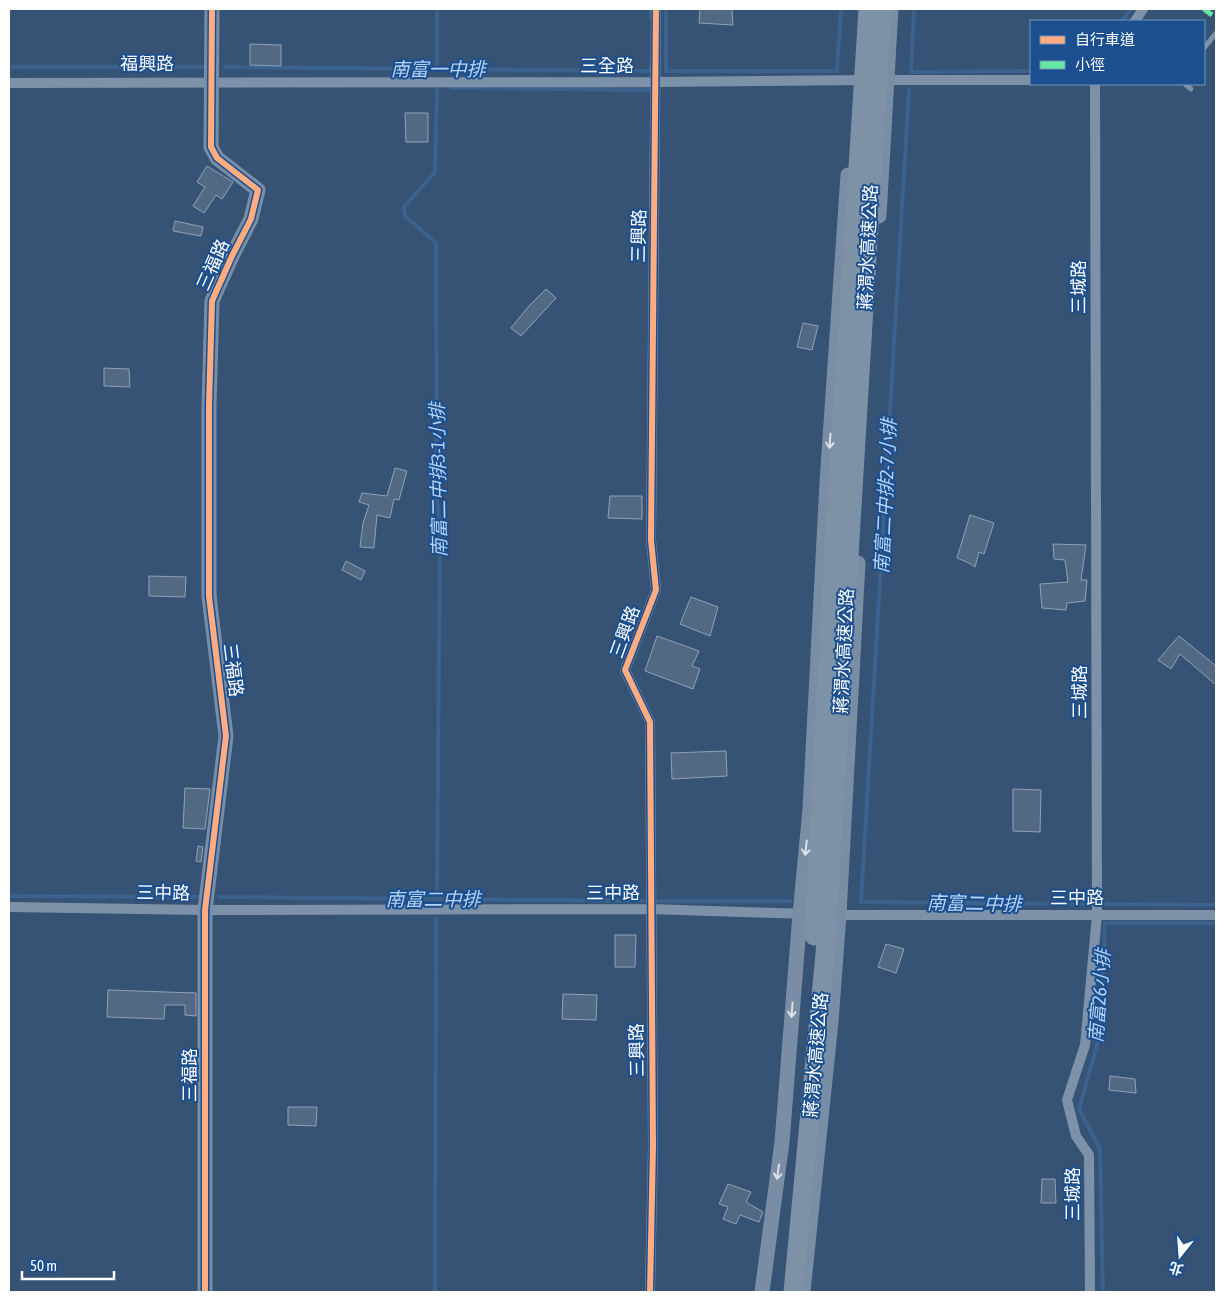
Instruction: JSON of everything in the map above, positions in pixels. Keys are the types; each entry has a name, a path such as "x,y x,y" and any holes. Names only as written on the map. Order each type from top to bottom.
{"highway":[{"name":"蔣渭水高速公路","path":"780,1292 811,974 833,565 868,9"},
{"name":"蔣渭水高速公路","path":"793,1292 825,954 882,9"}],"main road":[{"path":"212,9 212,83"},
{"path":"762,1292 782,1142 810,809 827,482 859,9"},
{"path":"803,1292 831,1022 839,915 868,365 892,9"},
{"name":"三福路","path":"206,1292 205,910 226,736 209,596 209,406 212,301 251,219 258,190 217,158 211,147 212,83"}],"street":[{"name":"三興路","path":"650,1292 653,1145 650,722 626,670 656,590 651,540 656,9"},
{"path":"1136,20 1143,9"},
{"name":"三全路","path":"212,83 1030,80"},
{"name":"福興路","path":"9,83 212,83"},
{"name":"三城路","path":"1090,1292 1089,1155 1076,1136 1068,1100 1085,1045 1097,914 1095,85"},
{"name":"三中路","path":"9,907 205,910 650,909 839,915 1216,915"}],"lane":[{"path":"1205,47 1216,33"},
{"path":"1186,85 1191,89"}],"building":[{"path":"700,9 732,9 733,25 699,23"},
{"path":"250,44 281,45 281,66 250,65"},
{"path":"405,113 428,113 428,142 406,142"},
{"path":"207,166 233,182 222,199 216,195 204,213 193,206 205,187 197,182"},
{"path":"175,221 203,227 201,236 173,231"},
{"path":"546,289 556,298 521,336 511,328"},
{"path":"803,323 818,326 812,350 797,347"},
{"path":"104,368 129,369 130,387 104,386"},
{"path":"395,468 407,471 399,500 394,499 390,518 377,515 374,548 360,547 363,523 369,505 359,502 362,493 387,496"},
{"path":"610,496 642,496 642,519 608,518"},
{"path":"970,515 994,523 984,554 979,552 975,567 957,558"},
{"path":"1053,544 1086,545 1081,580 1087,580 1085,601 1067,603 1066,610 1042,608 1040,584 1068,582 1065,560 1054,559"},
{"path":"346,561 365,571 361,580 342,570"},
{"path":"149,576 186,577 185,597 149,596"},
{"path":"691,597 718,607 710,636 680,624"},
{"path":"657,636 699,651 692,666 700,669 693,689 645,671"},
{"path":"1179,636 1216,666 1216,685 1180,654 1171,669 1158,660"},
{"path":"726,751 727,776 672,779 671,753"},
{"path":"185,788 210,789 205,829 183,828"},
{"path":"1013,789 1041,790 1040,832 1013,831"},
{"path":"198,846 203,847 201,862 196,861"},
{"path":"615,935 636,935 635,967 615,967"},
{"path":"886,944 904,949 896,973 878,967"},
{"path":"108,990 196,993 196,1016 185,1015 185,1005 165,1005 164,1019 107,1017"},
{"path":"563,994 597,995 596,1020 562,1019"},
{"path":"183,1072 193,1072 192,1083 182,1083"},
{"path":"1110,1076 1135,1079 1136,1093 1109,1090"},
{"path":"288,1107 317,1107 316,1126 288,1125"},
{"path":"1042,1179 1055,1179 1056,1203 1041,1203"},
{"path":"728,1184 751,1192 746,1202 763,1212 759,1222 740,1215 736,1224 723,1219 728,1207 719,1204"}],"waterway":[{"path":"437,9 437,69"},
{"path":"651,9 651,19"},
{"name":"南富一中排","path":"666,9 666,71 837,71 841,9"},
{"name":"南富一中排","path":"914,9 911,72 1030,71"},
{"path":"1123,20 1131,9"},
{"name":"南富一中排","path":"225,67 651,71 651,66"},
{"name":"南富一中排","path":"9,67 206,67"},
{"name":"南富二中排3-1小排","path":"437,88 435,172 404,207 405,216 436,243 437,503 440,523 437,899"},
{"path":"451,88 650,90"},
{"name":"南富二中排2-7小排","path":"909,90 861,902 1088,904"},
{"name":"南富二中排","path":"9,896 202,897"},
{"name":"南富二中排","path":"219,897 647,901"},
{"name":"南富二中排","path":"658,901 790,901"},
{"name":"南富二中排","path":"1104,904 1216,905"},
{"path":"435,1292 436,919"},
{"name":"南富26小排","path":"1103,1292 1100,1149 1079,1109 1100,1034 1105,923 1216,923"}],"marked path":[{"path":"1204,9 1216,18"}],"cycle path":[{"path":"205,1292 205,910 226,736 209,596 209,406 212,301 251,219 258,190 217,158 211,147 212,9"},
{"path":"650,1292 653,1145 650,722 625,670 656,590 651,540 656,9"}]}
